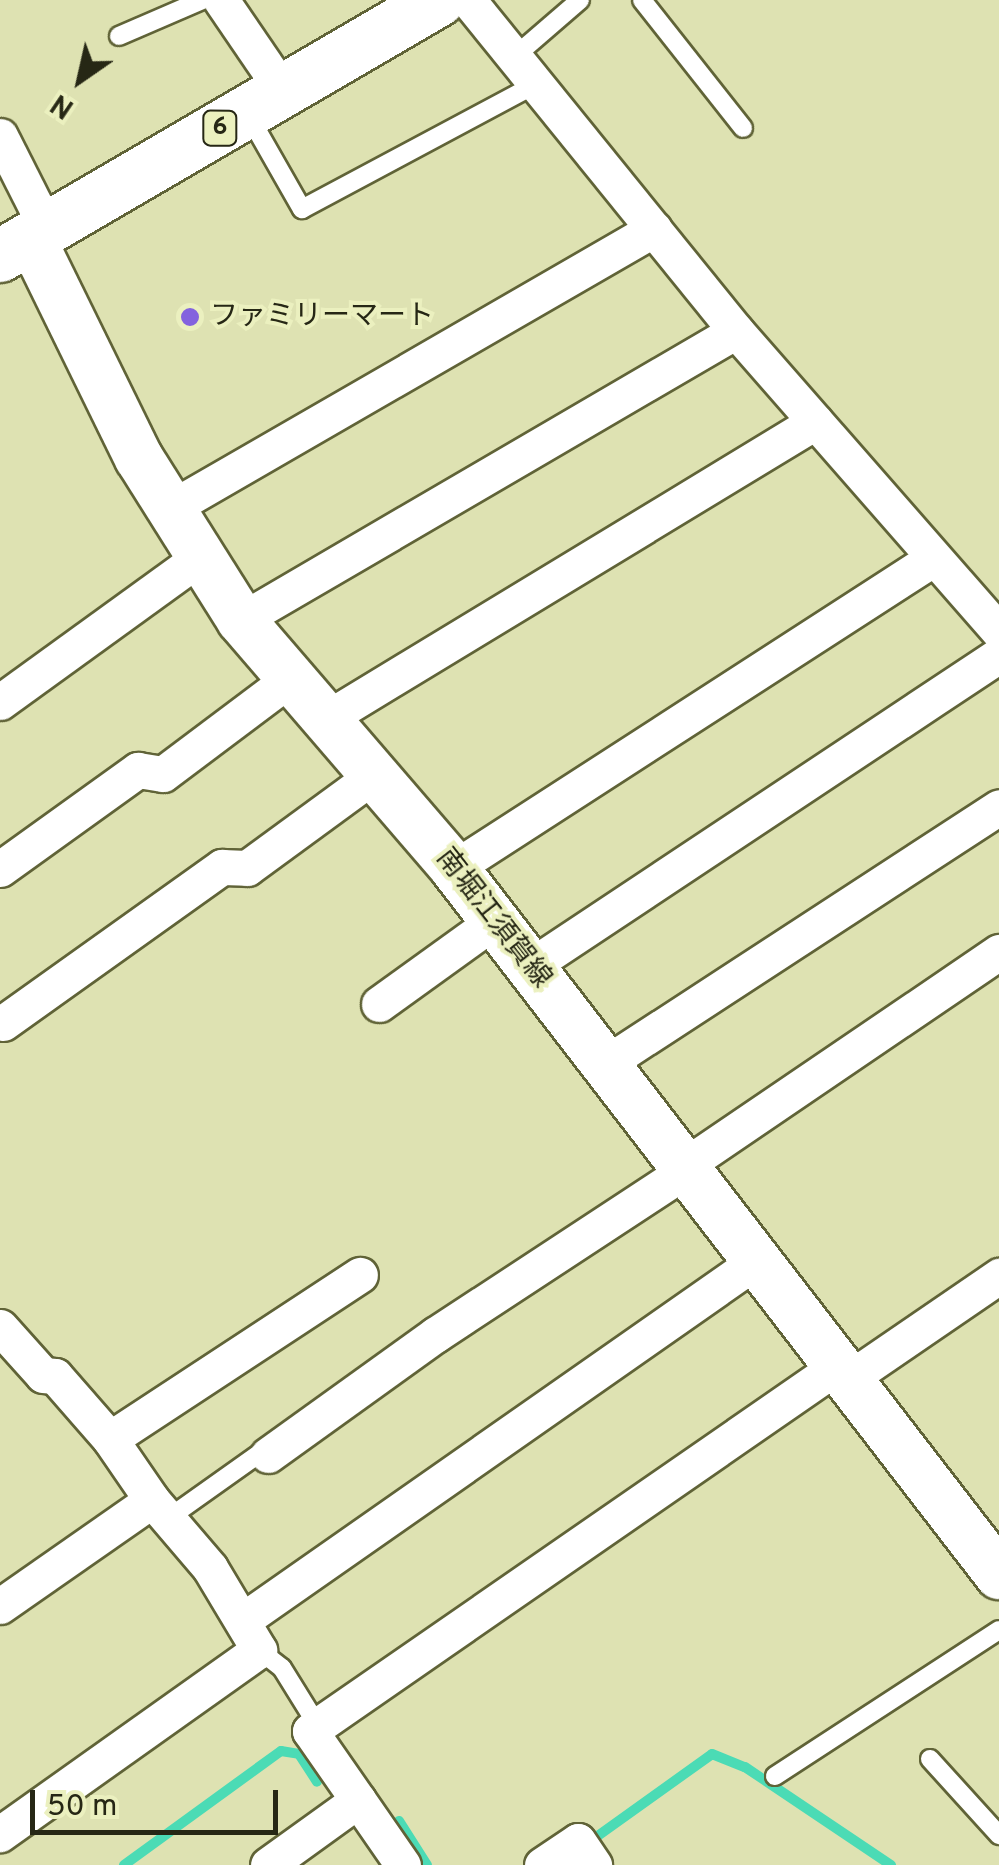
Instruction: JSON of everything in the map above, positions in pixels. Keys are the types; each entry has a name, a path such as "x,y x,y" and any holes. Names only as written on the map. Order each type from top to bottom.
{"main road":[{"name":"6","path":"26,241 265,101 412,7"},
{"name":"南堀江須賀線","path":"26,241 168,508 241,620 377,772 454,868 999,1575"}],"street":[{"path":"221,0 265,101"},
{"path":"468,0 736,331 999,631"},
{"path":"0,136 26,241"},
{"path":"168,508 654,229"},
{"path":"241,620 736,331"},
{"path":"329,717 815,422"},
{"path":"0,702 199,558"},
{"path":"454,868 934,558"},
{"path":"529,967 999,655"},
{"path":"0,868 138,770 163,774 292,677"},
{"path":"4,1023 222,867 247,868 377,772"},
{"path":"606,1064 999,807"},
{"path":"380,1004 494,921"},
{"path":"268,1455 435,1335 999,952"},
{"path":"0,1834 251,1635 756,1260"},
{"path":"110,1439 360,1275"},
{"path":"403,1865 310,1731 845,1371 999,1276"},
{"path":"0,1326 12,1362 55,1376 110,1439 251,1635"},
{"path":"0,1606 161,1509"},
{"path":"268,1865 358,1800"},
{"path":"542,1865 578,1841 594,1865"}],"lane":[{"path":"118,36 202,0"},
{"path":"265,101 302,209 525,70 580,0"},
{"path":"642,0 742,128"},
{"path":"161,1509 263,1451 268,1455"},
{"path":"775,1776 999,1630"},
{"path":"251,1635 282,1668 318,1726"},
{"path":"930,1759 999,1835"}],"waterway":[{"path":"124,1865 281,1751 299,1754 317,1782"},
{"path":"599,1835 712,1754 745,1767 891,1865"},
{"path":"399,1821 427,1865"}],"place":[{"name":"ファミリーマート","path":"190,317"}]}
